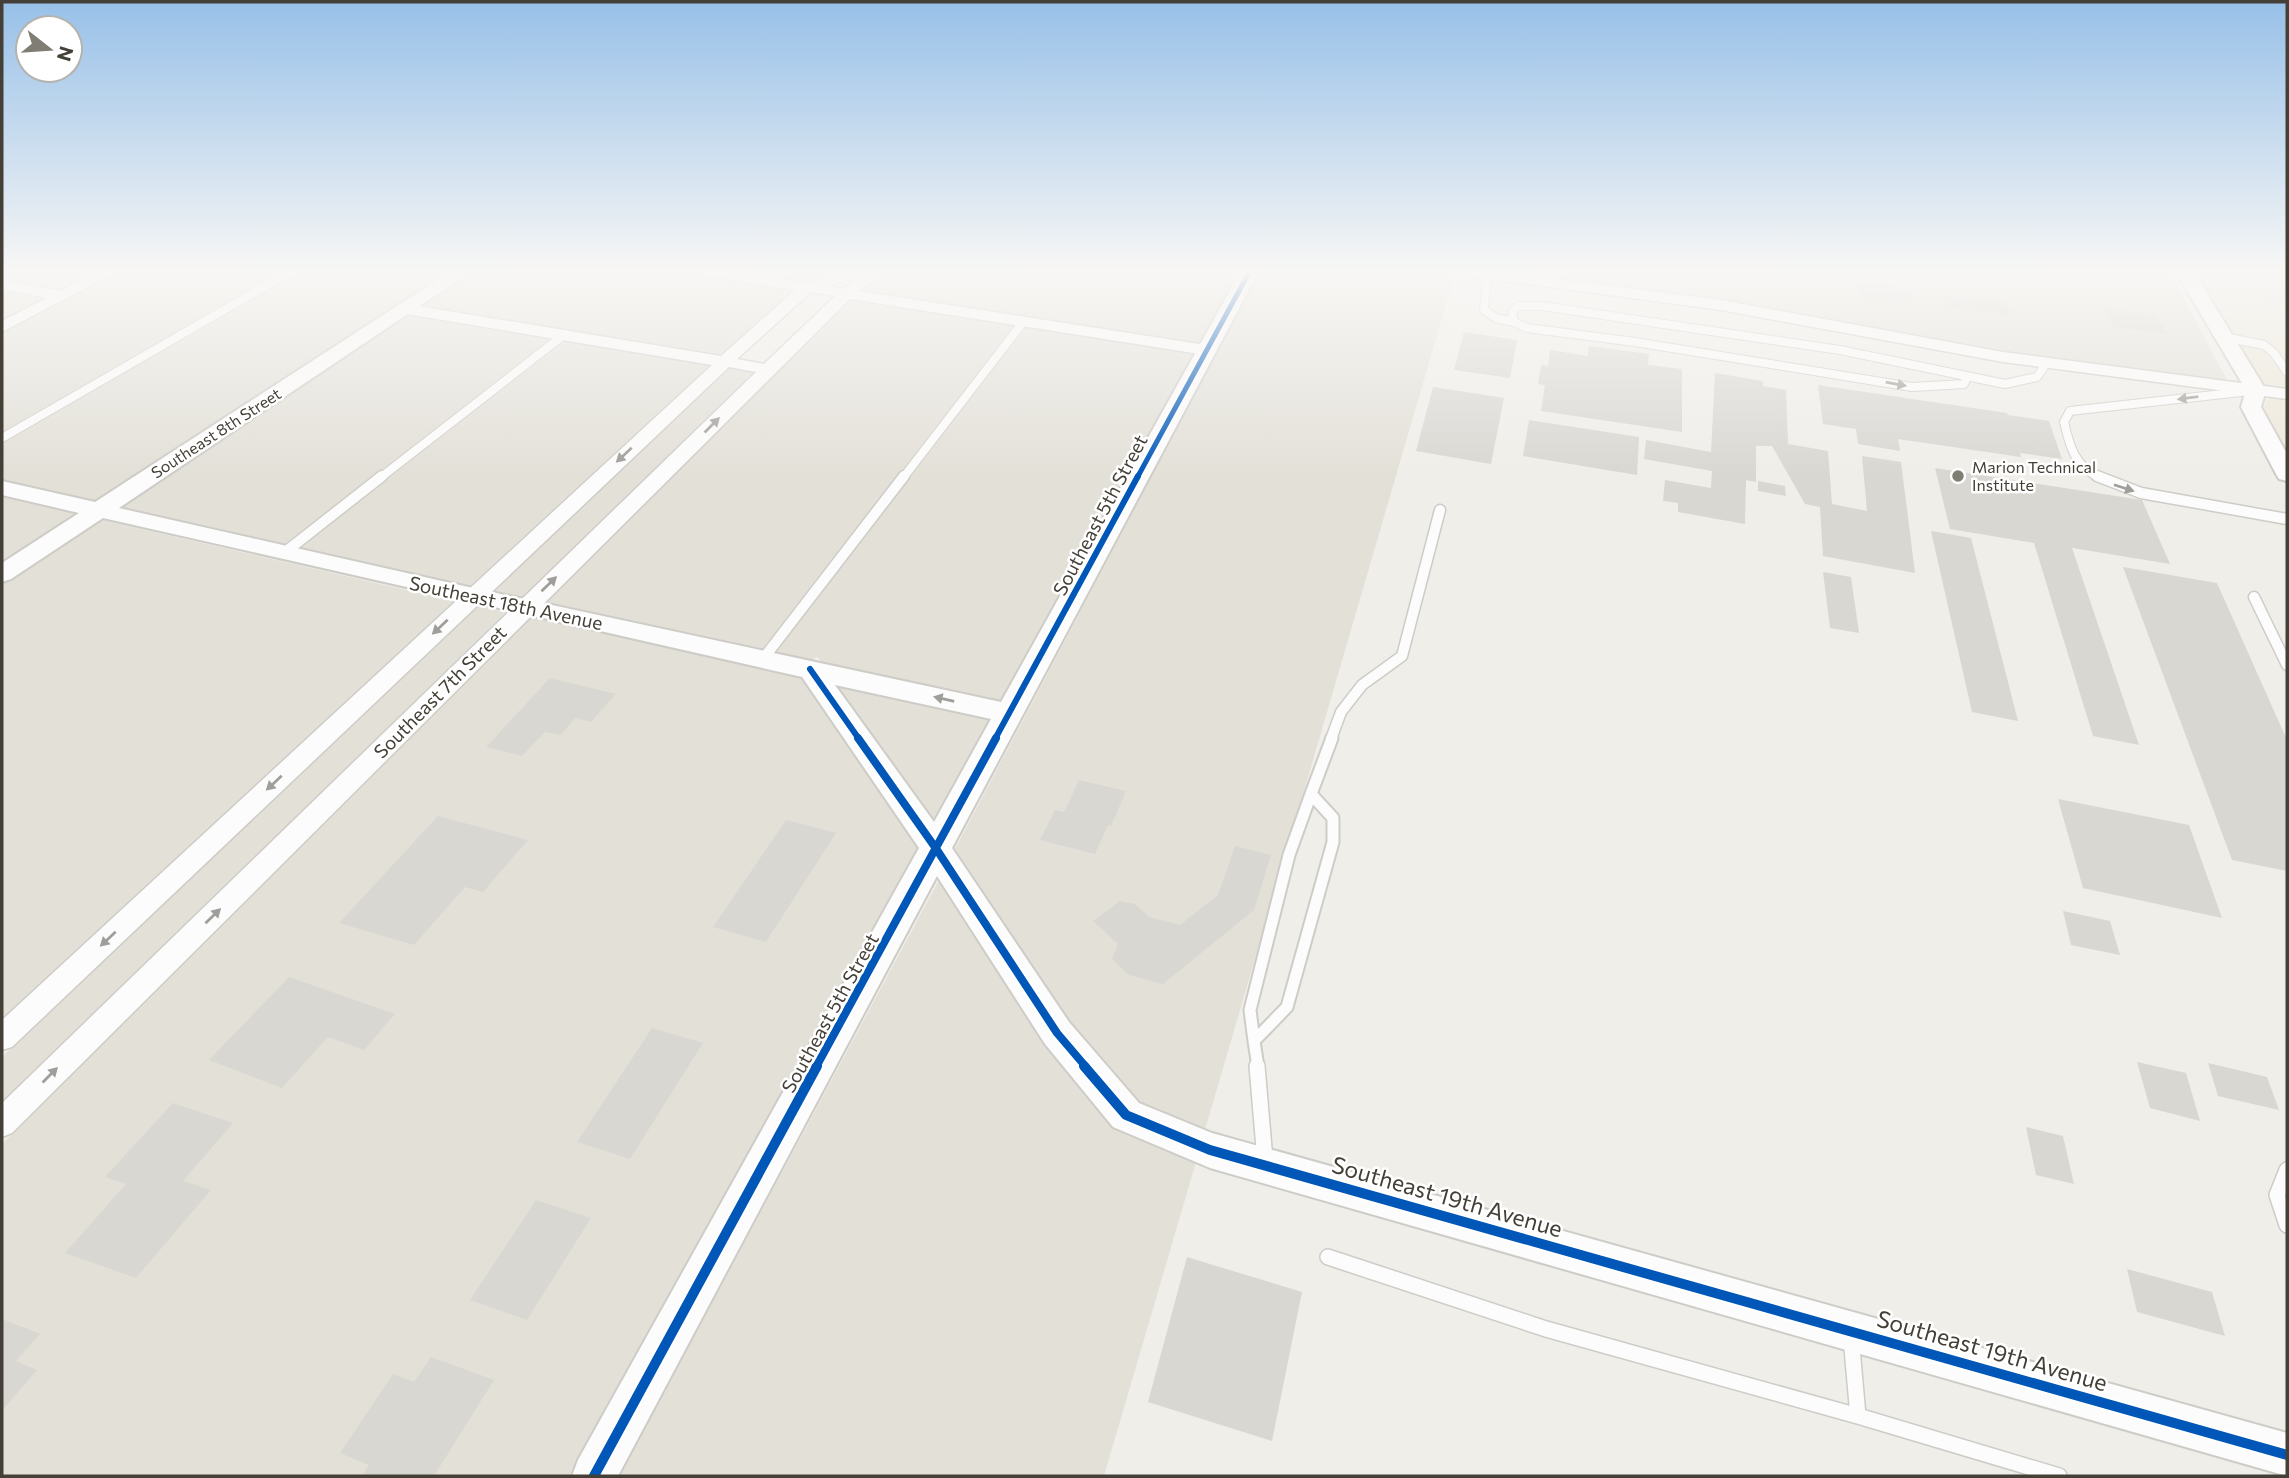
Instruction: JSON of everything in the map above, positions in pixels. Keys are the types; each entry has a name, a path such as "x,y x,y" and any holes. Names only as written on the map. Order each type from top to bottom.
{"street":[{"name":"Southeast 8th Street","path":"2,574 361,338"},
{"path":"590,338 768,369"},
{"path":"2,1038 750,338"},
{"name":"Southeast 7th Street","path":"2,1123 801,338"},
{"path":"1131,338 1206,350"},
{"name":"Southeast 5th Street","path":"594,1476 1011,714 1213,338"},
{"path":"1893,338 2287,394"},
{"path":"2225,338 2256,390 2251,407 2287,474"},
{"name":"Southeast 18th Avenue","path":"2,488 473,596 1011,714"},
{"name":"Southeast 19th Avenue","path":"810,669 937,850 1057,1032 1126,1115 1210,1150 2287,1455"}],"lane":[{"path":"2,438 175,338"},
{"path":"284,553 560,338"},
{"path":"763,659 1011,338"},
{"path":"1604,338 1912,387 1964,384 1967,377"},
{"path":"1759,338 1840,350 2005,384 2038,377 2047,362"},
{"path":"2228,338 2265,346 2276,355 2287,372"},
{"path":"2256,390 2084,408 2070,411 2064,422 2074,458 2088,470 2114,485 2149,495 2287,519"},
{"path":"1265,1165 1261,1091 1250,1010 1289,855 1341,712 1362,685 1402,656 1440,510"},
{"path":"2254,597 2287,665"},
{"path":"1254,1041 1287,1007 1333,842 1333,818 1311,794"},
{"path":"2287,1170 2277,1195 2287,1225"},
{"path":"1328,1257 1546,1329 1858,1416 2059,1476"},
{"path":"1850,1331 1858,1416"}],"shaded area":[{"path":"2,338 349,338 98,502 2,480"},
{"path":"372,338 557,338 712,363 470,586 117,506"},
{"path":"620,338 739,338 721,354"},
{"path":"812,338 1098,338 1193,353 1002,702 821,662 818,657 810,660 544,602"},
{"path":"1160,338 1201,338 1198,344"},
{"path":"1225,338 1436,338 1205,1130 1138,1103 1073,1026 955,849"},
{"path":"1925,338 2205,338 2228,382 2002,352"},
{"path":"2236,338 2287,338 2287,390 2266,387"},
{"path":"729,368 754,372 521,598 492,591"},
{"path":"2268,396 2287,399 2287,452 2264,410"},
{"path":"2,496 79,514 2,565"},
{"path":"98,519 454,601 2,1021 2,583"},
{"path":"477,606 506,612 2,1104 2,1057"},
{"path":"530,617 799,676 920,851 569,1476 2,1476 2,1144"},
{"path":"837,685 992,720 936,822"},
{"path":"939,880 1041,1039 1110,1124 1196,1162 1104,1476 619,1476"}],"building":[{"path":"1462,338 1517,340 1510,378 1454,370"},
{"path":"1589,346 1649,354 1648,365 1682,369 1682,432 1541,411 1545,385 1538,384 1541,365 1548,366 1550,350 1588,356"},
{"path":"1715,373 1763,381 1763,386 1786,390 1788,444 1828,451 1832,504 1867,511 1862,456 1901,462 1915,573 1823,556 1820,507 1805,504 1772,446 1756,446 1756,482 1746,480 1745,524 1678,512 1678,503 1663,501 1665,480 1711,488 1712,471 1644,459 1646,440 1711,452"},
{"path":"1818,385 2049,421 2062,459 2020,453 2021,457 1898,439 1900,451 1858,444 1856,429 1823,424"},
{"path":"1433,387 1504,398 1491,464 1416,451"},
{"path":"1529,420 1639,437 1637,475 1523,456"},
{"path":"1935,468 2142,500 2170,564 2072,548 2139,745 2093,736 2034,543 1950,529"},
{"path":"1758,481 1785,486 1786,496 1758,491"},
{"path":"1931,531 1971,538 2018,721 1972,712"},
{"path":"2123,567 2217,583 2287,740 2287,871 2232,860"},
{"path":"1823,572 1851,577 1859,633 1830,628"},
{"path":"550,678 616,694 591,722 575,718 561,735 545,732 522,756 486,747"},
{"path":"1079,780 1126,791 1095,854 1040,840 1055,810 1064,812"},
{"path":"2058,799 2189,825 2222,918 2083,888"},
{"path":"438,816 528,840 483,892 465,887 414,945 339,923"},
{"path":"786,820 836,833 766,942 713,927"},
{"path":"1235,846 1271,855 1254,910 1163,984 1129,975 1112,959 1118,944 1093,921 1120,901 1135,904 1149,917 1180,925 1218,895"},
{"path":"2063,911 2110,921 2120,955 2071,945"},
{"path":"289,977 395,1014 364,1050 328,1037 282,1088 209,1060"},
{"path":"652,1028 703,1043 630,1159 577,1142"},
{"path":"2137,1062 2186,1073 2200,1121 2150,1108"},
{"path":"2208,1063 2267,1077 2279,1110 2218,1096"},
{"path":"173,1103 233,1123 183,1181 211,1190 136,1278 65,1253 126,1184 105,1177"},
{"path":"2026,1127 2063,1136 2074,1184 2036,1175"},
{"path":"536,1200 591,1218 527,1320 470,1300"},
{"path":"1187,1257 1302,1292 1272,1441 1148,1402"},
{"path":"2127,1269 2212,1292 2225,1336 2137,1312"},
{"path":"2,1319 40,1334 16,1361 37,1370 2,1411"},
{"path":"431,1357 494,1380 434,1476 362,1476 369,1465 340,1453 393,1374 414,1382"}],"cycle path":[{"path":"594,1476 1213,338"},
{"path":"810,669 937,850 1057,1033 1126,1115 1210,1150 2287,1455"}],"place":[{"name":"Marion Technical Institute","path":"1958,476"}]}
